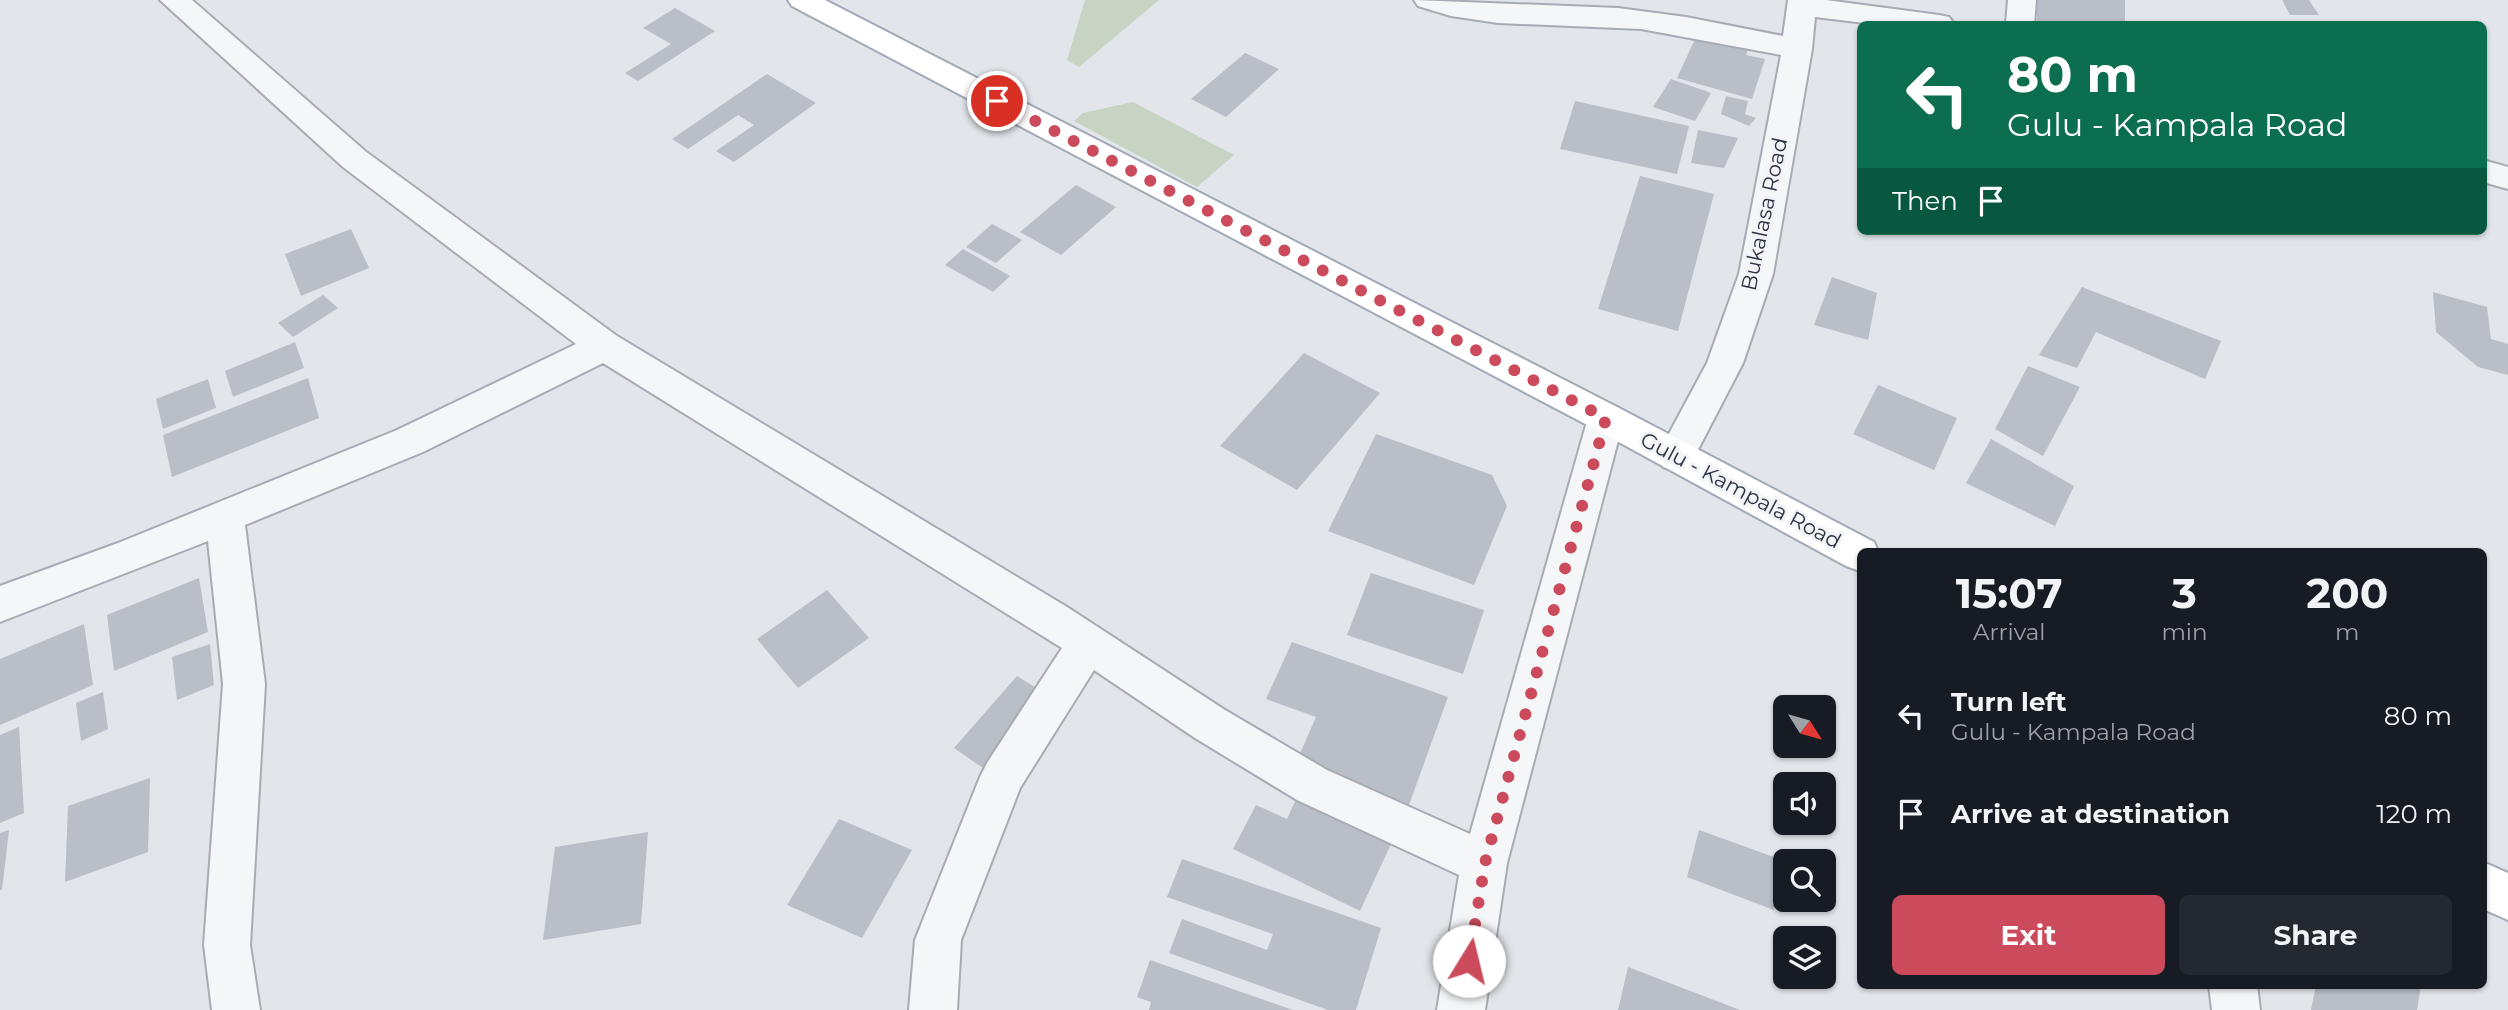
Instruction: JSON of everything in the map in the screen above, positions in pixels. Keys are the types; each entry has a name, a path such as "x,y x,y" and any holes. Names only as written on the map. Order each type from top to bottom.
{"main road":[{"name":"Gulu - Kampala Road","path":"802,0 1606,418 1857,552"},
{"path":"2487,886 2508,897"}],"street":[{"path":"174,0 354,159 604,346 1088,643 1210,724 1312,785 1485,863"},
{"path":"1428,0 1493,14 1618,17 1797,48"},
{"path":"2020,21 2022,0"},
{"path":"1802,3 1919,21"},
{"name":"Bukalasa Road","path":"1676,456 1725,363 1755,274 1797,48 1802,3"},
{"path":"2487,172 2508,178"},
{"path":"0,604 132,555 410,441 604,346"},
{"path":"1461,1010 1485,863 1606,418"},
{"path":"225,517 244,684 227,945 236,1010"},
{"path":"933,1010 938,940 1002,777 1088,643"},
{"path":"2233,989 2236,1010"}],"green space":[{"path":"1085,0 1159,0 1079,67 1067,60"},
{"path":"1133,102 1234,155 1197,187 1074,121 1083,113"}],"building":[{"path":"2037,0 2125,0 2125,21 2037,21"},
{"path":"2282,0 2309,0 2319,15 2290,15"},
{"path":"675,8 715,31 638,81 625,73 671,44 643,28"},
{"path":"1696,37 1749,47 1746,55 1765,59 1752,99 1677,78"},
{"path":"1245,53 1279,69 1226,117 1191,99"},
{"path":"767,74 816,103 734,162 716,151 754,125 738,115 688,149 672,139"},
{"path":"1671,79 1711,93 1695,121 1653,107"},
{"path":"1726,96 1748,101 1745,114 1756,118 1749,126 1721,114"},
{"path":"1575,101 1689,126 1677,174 1560,149"},
{"path":"1698,130 1738,138 1724,168 1691,163"},
{"path":"1640,176 1714,194 1678,331 1598,309"},
{"path":"1076,185 1116,207 1061,255 1020,232"},
{"path":"992,224 1022,240 996,263 966,247"},
{"path":"351,229 369,268 301,296 285,254"},
{"path":"963,249 1010,276 993,292 945,265"},
{"path":"1832,277 1877,293 1868,340 1814,325"},
{"path":"2082,287 2221,341 2205,379 2096,332 2077,368 2039,355"},
{"path":"2433,292 2487,307 2491,339 2508,344 2508,375 2478,367 2436,332"},
{"path":"323,295 338,308 293,337 278,323"},
{"path":"295,342 304,368 233,397 225,371"},
{"path":"1304,353 1380,393 1297,490 1220,446"},
{"path":"2028,366 2080,387 2043,456 1995,429"},
{"path":"308,378 319,418 172,477 163,435"},
{"path":"208,379 216,408 163,429 156,399"},
{"path":"1878,385 1957,418 1934,470 1853,434"},
{"path":"1376,434 1492,475 1507,506 1474,585 1328,531"},
{"path":"1991,439 2074,486 2055,526 1966,483"},
{"path":"1371,573 1484,610 1463,674 1347,635"},
{"path":"199,578 208,632 114,671 107,615"},
{"path":"827,590 869,638 798,688 757,639"},
{"path":"84,624 93,685 0,725 0,659"},
{"path":"1292,642 1448,697 1409,805 1296,763 1316,717 1266,699"},
{"path":"210,644 214,685 177,700 172,657"},
{"path":"1017,676 1046,694 983,768 954,748"},
{"path":"103,692 108,729 81,741 76,703"},
{"path":"19,727 24,813 0,823 0,735"},
{"path":"150,778 148,852 65,882 68,806"},
{"path":"1296,799 1391,844 1360,911 1233,849 1256,805 1287,819"},
{"path":"839,819 912,850 862,938 787,905"},
{"path":"9,830 2,890 0,890 0,833"},
{"path":"1699,830 1773,857 1773,910 1687,877"},
{"path":"648,832 641,924 543,940 555,847"},
{"path":"1182,859 1381,928 1356,1010 1328,1010 1169,953 1182,919 1267,950 1273,934 1167,897"},
{"path":"1150,960 1293,1010 1149,1010 1151,1002 1137,997"},
{"path":"1628,967 1740,1010 1618,1010"},
{"path":"2315,989 2420,989 2417,1010 2311,1010"}],"route":[{"path":"997,101 1606,418 1485,863 1469,961"}]}
